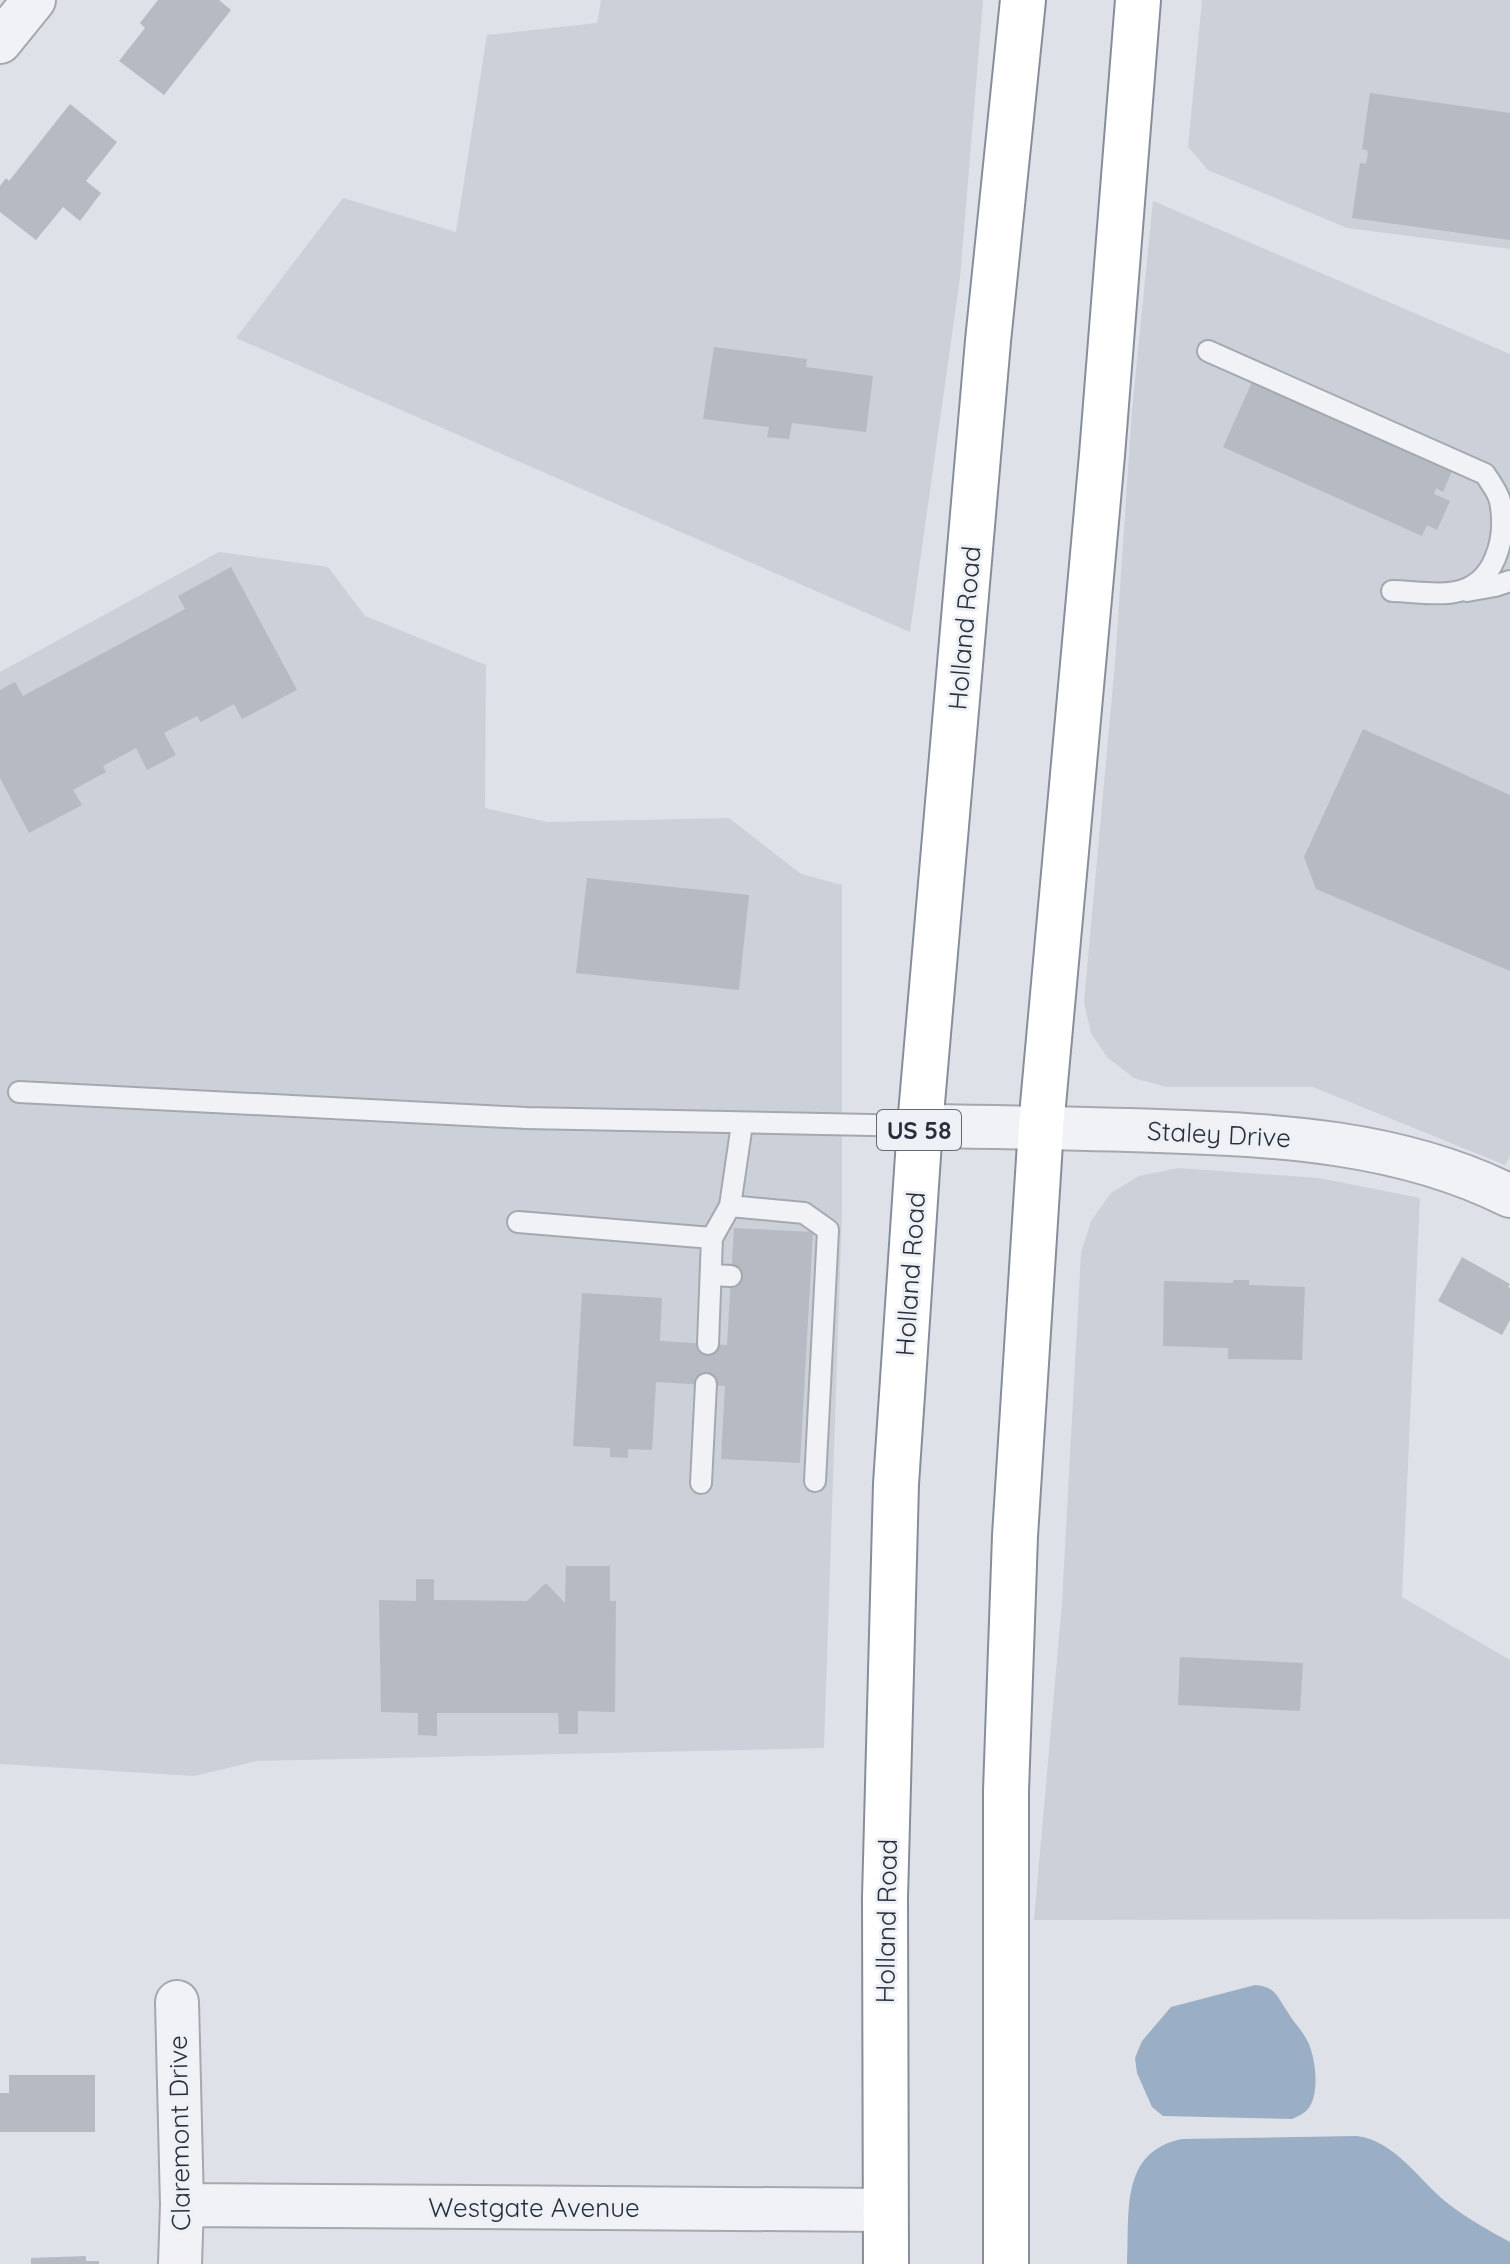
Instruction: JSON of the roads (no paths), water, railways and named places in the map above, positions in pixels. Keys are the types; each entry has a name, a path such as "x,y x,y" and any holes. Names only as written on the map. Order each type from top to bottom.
{"highway":[{"name":"Holland Road","path":"886,2264 885,1898 896,1484 920,1126 988,341 1023,0"},
{"path":"1006,2264 1007,1775 1015,1536 1041,1127 1102,455 1138,0"}],"street":[{"path":"0,42 34,0"},
{"name":"Staley Drive","path":"920,1126 1255,1134 1325,1141 1410,1159 1510,1196"},
{"name":"Claremont Drive","path":"177,2002 182,2205 180,2264"},
{"name":"Westgate Avenue","path":"182,2205 886,2210"}],"lane":[{"path":"1208,351 1510,485"},
{"path":"1455,592 1481,581 1495,562 1503,531 1499,498 1485,474"},
{"path":"1392,591 1455,592 1510,581"},
{"path":"19,1092 526,1118 920,1126"},
{"path":"708,1344 719,1318 721,1276 712,1238 730,1206 742,1124"},
{"path":"730,1206 804,1213 828,1230 818,1281 810,1417 815,1481"},
{"path":"518,1222 712,1238"},
{"path":"701,1483 714,1410 706,1384"}],"water":[{"path":"1255,1985 1275,1993 1308,2042 1316,2076 1314,2095 1308,2109 1292,2119 1163,2116 1152,2107 1137,2073 1135,2058 1142,2041 1171,2007"},
{"path":"1357,2136 1383,2145 1446,2202 1510,2242 1510,2264 1127,2264 1132,2187 1147,2157 1162,2146 1182,2139"}]}
